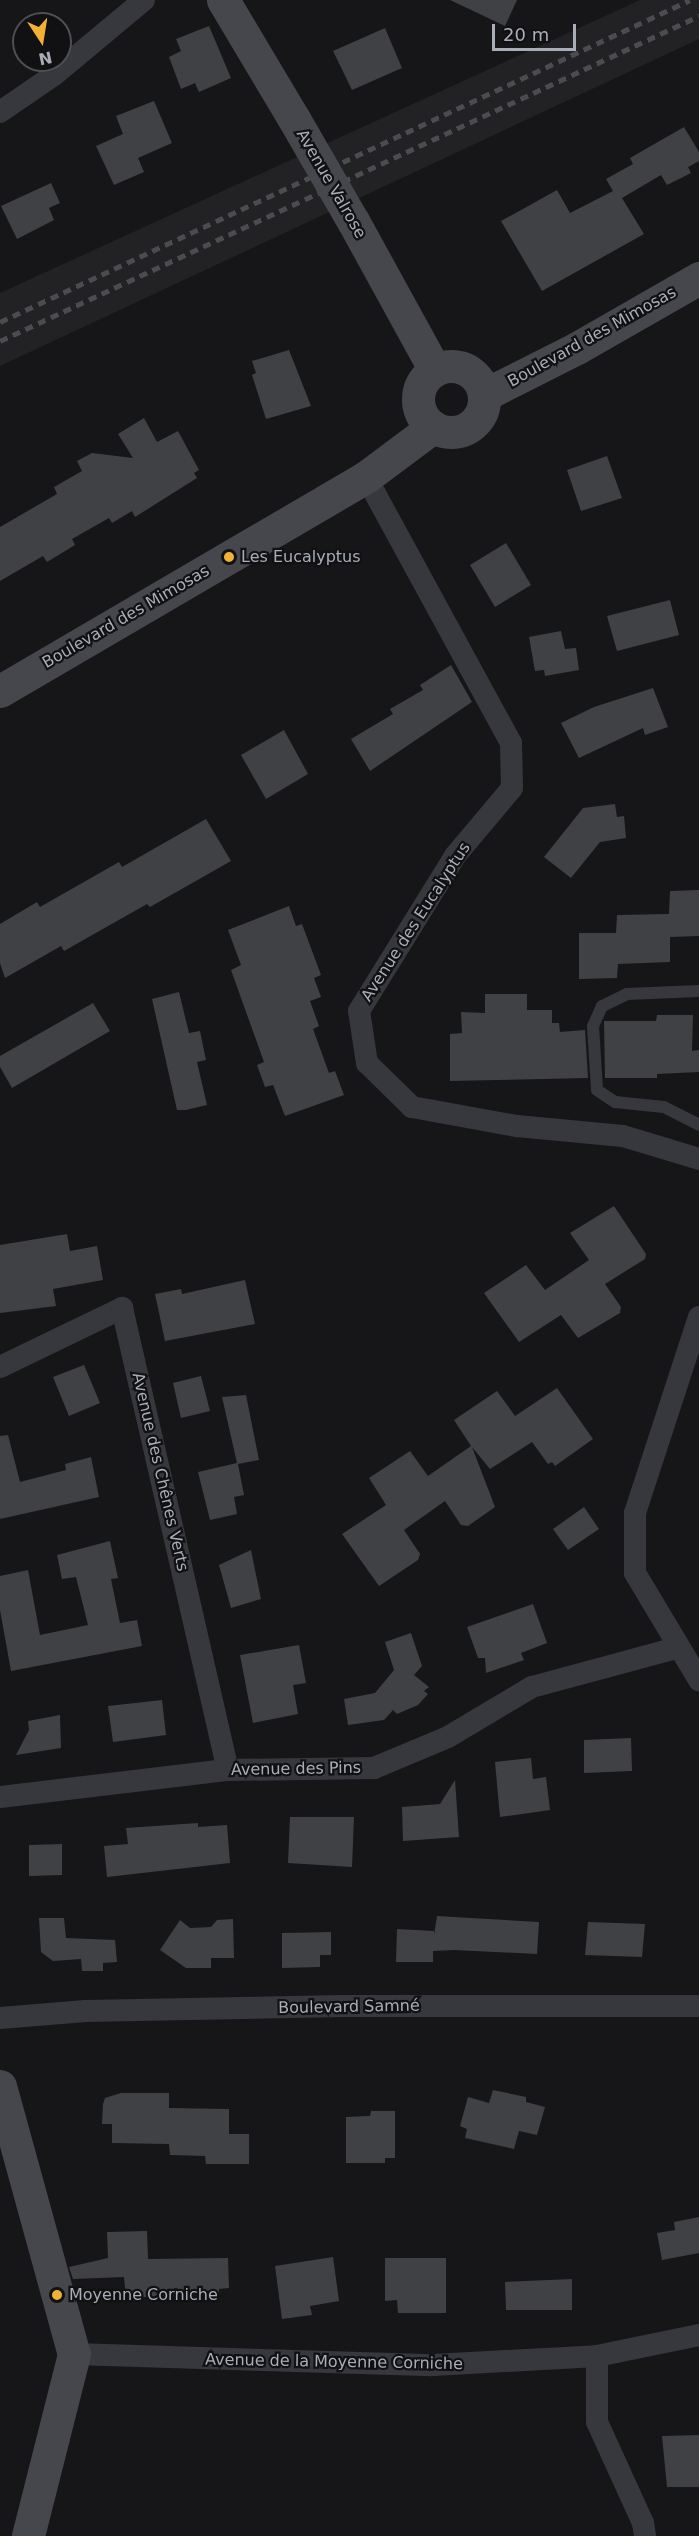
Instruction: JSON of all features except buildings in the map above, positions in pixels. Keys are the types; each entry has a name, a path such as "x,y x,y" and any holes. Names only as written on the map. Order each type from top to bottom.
{"street":[{"path":"0,112 54,75 144,0"},
{"name":"Avenue Valrose","path":"223,0 353,221 435,370"},
{"name":"Boulevard des Mimosas","path":"484,395 577,348 699,278"},
{"path":"446,366 466,370 475,376 484,395 479,416 463,429 442,431 433,427 417,402 421,383 435,370 446,366"},
{"name":"Boulevard des Mimosas","path":"0,691 366,477 433,427"},
{"name":"Avenue des Eucalyptus","path":"366,477 511,743 512,788 455,856 359,1011 367,1063 412,1107 518,1126 623,1136 699,1159"},
{"name":"Avenue des Chênes Verts","path":"0,1367 122,1308 228,1770"},
{"path":"699,1317 635,1513 634,1573 677,1648 699,1680"},
{"name":"Avenue des Pins","path":"0,1797 228,1770 374,1768 448,1737 532,1687 677,1648"},
{"name":"Boulevard Samné","path":"0,2018 86,2011 330,2006 699,2006"},
{"path":"0,2086 74,2354 28,2536"},
{"name":"Avenue de la Moyenne Corniche","path":"74,2354 433,2365 597,2356 699,2335"},
{"path":"597,2356 597,2422 644,2523 645,2536"}],"lane":[{"path":"699,991 627,994 602,1006 593,1026 597,1090 615,1102 663,1107 699,1125"}],"shaded area":[{"path":"640,0 699,0 699,39 0,366 0,293"}],"railway":[{"path":"0,322 690,0"},
{"path":"0,341 699,16"}],"place":[{"name":"Les Eucalyptus","path":"229,557"},
{"name":"Moyenne Corniche","path":"57,2295"}]}
